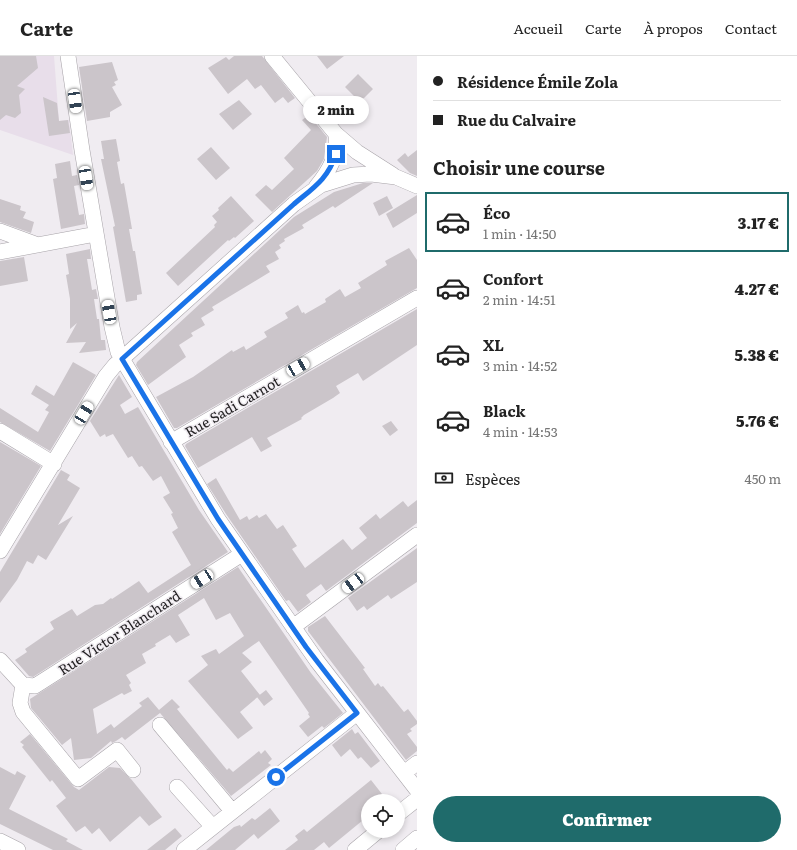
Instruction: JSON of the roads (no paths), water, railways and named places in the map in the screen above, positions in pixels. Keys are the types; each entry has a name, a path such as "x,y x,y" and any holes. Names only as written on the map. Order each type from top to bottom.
{"street":[{"path":"68,56 112,327 116,346 122,359 212,509 242,554 293,627 417,790"},
{"path":"272,56 336,134 357,152 396,177 417,186"},
{"path":"314,189 328,172 334,160 337,149 336,134"},
{"path":"0,551 106,376 122,359 294,204 314,189 336,179 353,175 371,174 396,177"},
{"path":"0,231 39,245"},
{"path":"0,252 96,234"},
{"name":"Rue Sadi Carnot","path":"172,442 417,298"},
{"path":"0,431 54,464"},
{"path":"293,627 417,535"},
{"name":"Rue Victor Blanchard","path":"23,684 35,686 242,554"},
{"path":"0,660 23,684 20,703 23,712 78,778 117,750 133,770"},
{"path":"184,850 212,826 357,713"},
{"path":"160,725 232,811"},
{"path":"404,773 417,763"},
{"path":"177,787 212,826"},
{"path":"405,808 417,799"},
{"path":"355,850 370,838"},
{"path":"403,850 417,838"},
{"path":"0,841 18,850"}]}
